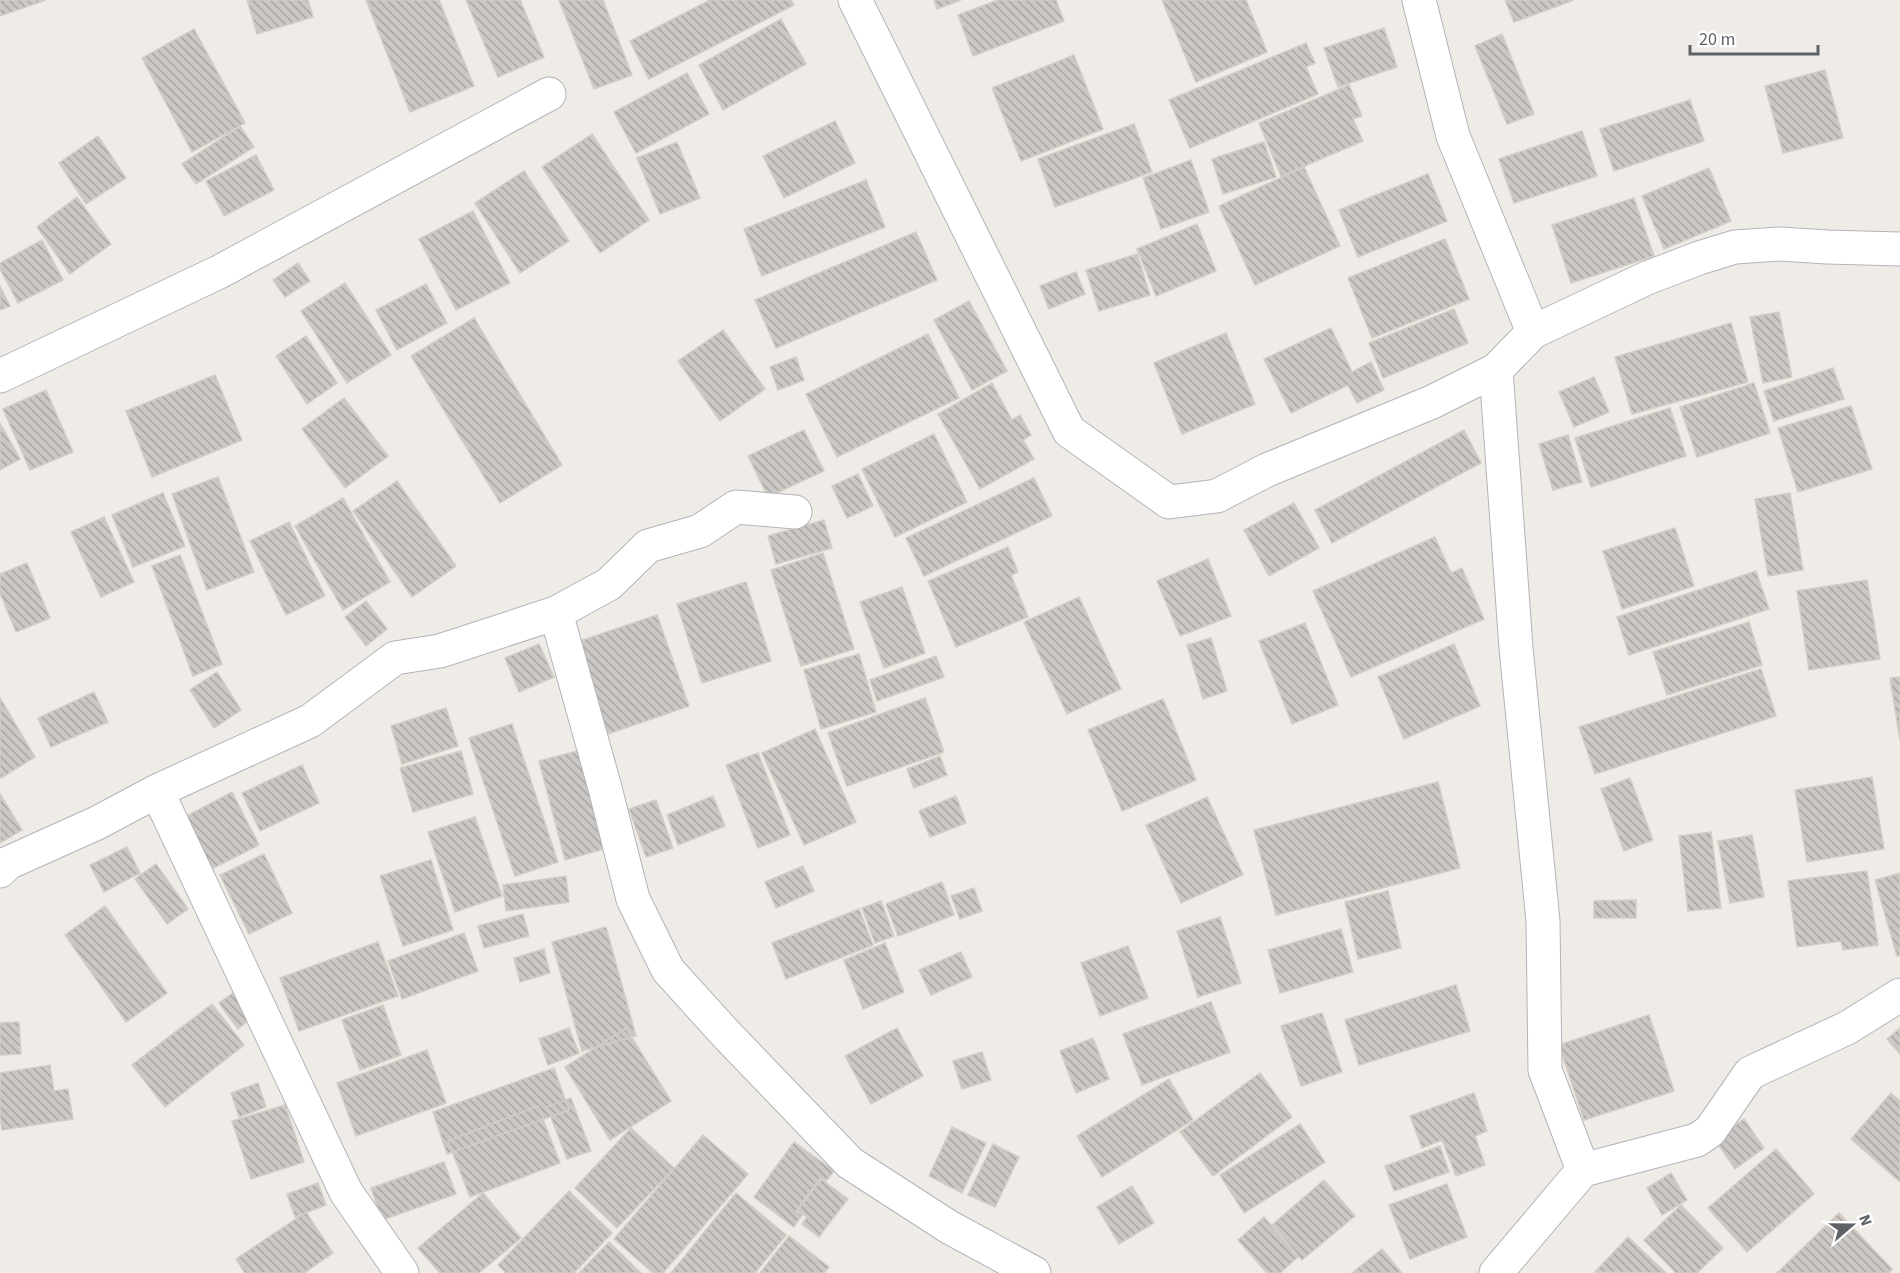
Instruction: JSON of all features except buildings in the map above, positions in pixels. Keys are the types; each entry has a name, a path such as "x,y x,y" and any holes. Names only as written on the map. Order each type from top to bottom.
{"street":[{"path":"855,0 1069,430 1169,502 1217,496 1267,470 1432,402 1497,370 1533,332 1647,278 1699,258 1735,247 1780,244 1900,249"},
{"path":"1419,0 1453,136 1533,332"},
{"path":"0,376 219,272 549,94"},
{"path":"1497,370 1516,648 1543,921 1545,1070 1583,1170"},
{"path":"0,871 8,863 310,721 395,658 440,651 556,613 609,584 648,546 700,531 736,507 795,512"},
{"path":"556,613 605,788 633,899 668,970 850,1163 949,1227 1034,1273"},
{"path":"157,791 346,1192 402,1273"},
{"path":"1496,1273 1583,1170 1697,1140 1710,1131 1750,1073 1847,1028 1900,995"}]}
